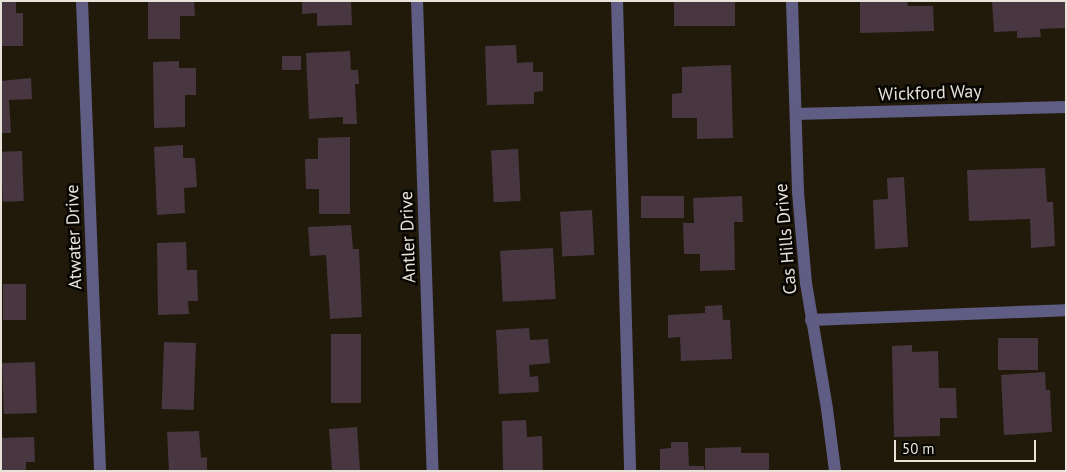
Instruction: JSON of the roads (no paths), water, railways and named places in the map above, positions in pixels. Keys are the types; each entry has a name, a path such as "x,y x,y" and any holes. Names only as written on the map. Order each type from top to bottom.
{"street":[{"name":"Atwater Drive","path":"82,1 100,471"},
{"name":"Antler Drive","path":"417,1 433,471"},
{"path":"617,1 630,471"},
{"name":"Cas Hills Drive","path":"792,1 798,192 811,320 828,409 835,471"},
{"name":"Wickford Way","path":"796,114 1066,107"},
{"path":"811,320 1066,310"}]}
